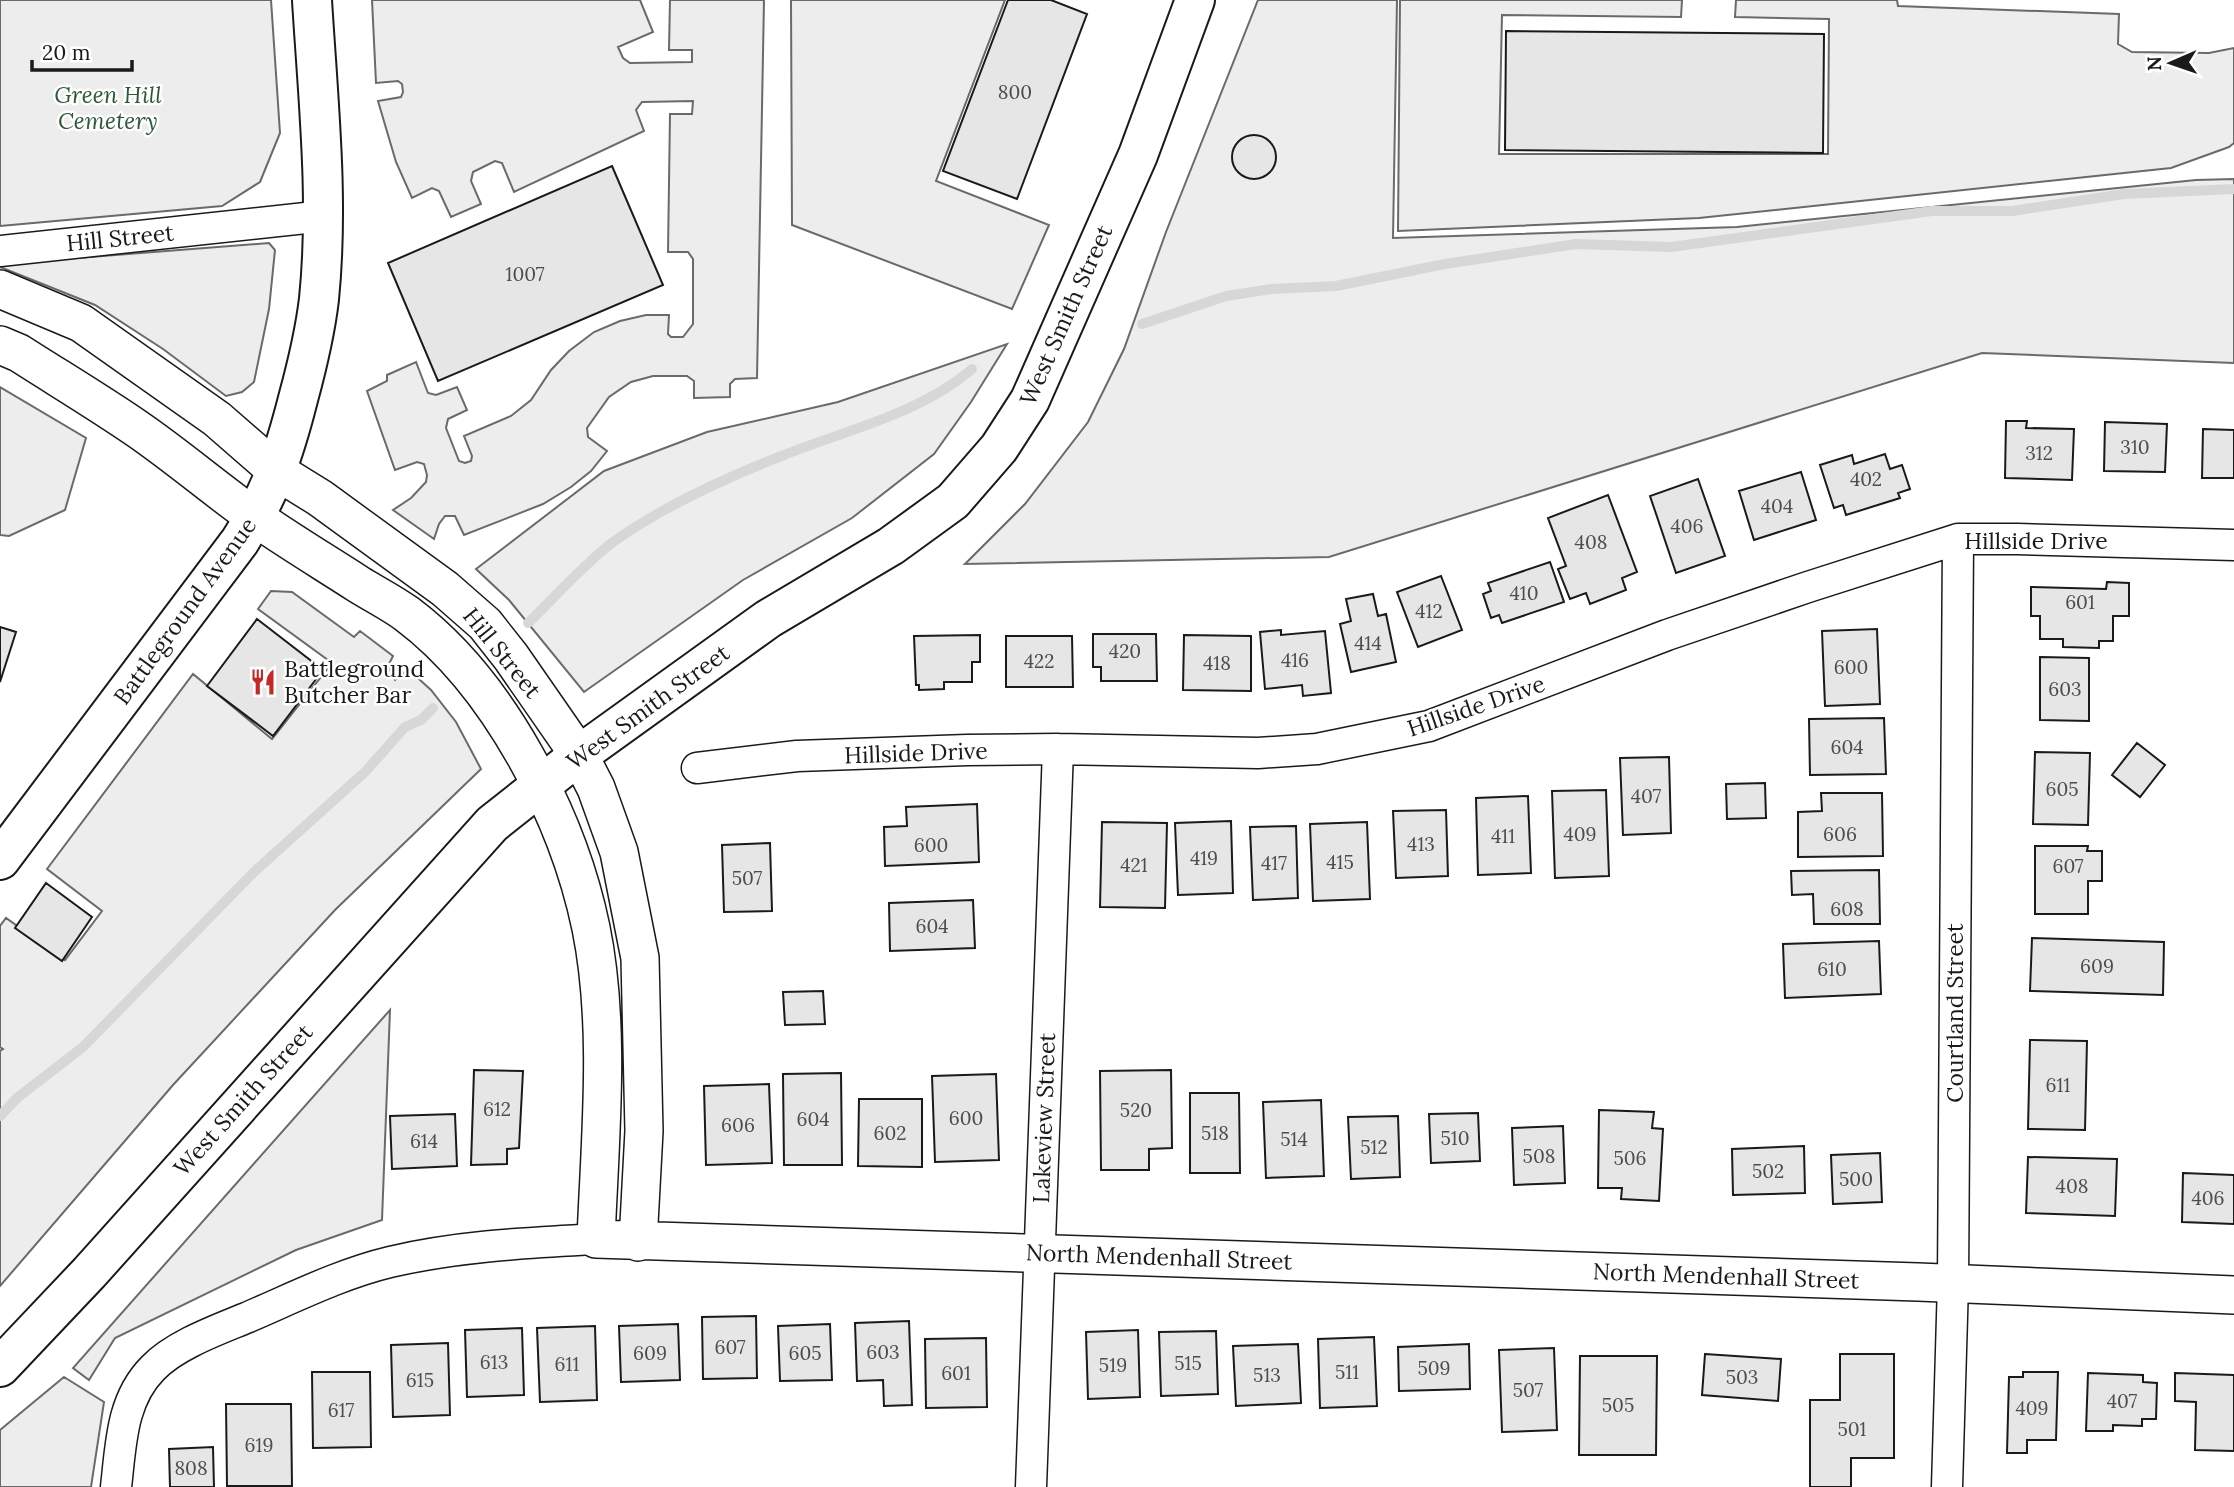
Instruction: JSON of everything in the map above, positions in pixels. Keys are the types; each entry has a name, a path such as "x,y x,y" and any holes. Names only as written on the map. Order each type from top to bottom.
{"main road":[{"name":"Battleground Avenue","path":"0,860 240,541 278,472 308,362 319,300 324,216 312,0"},
{"name":"West Smith Street","path":"0,1367 89,1273 492,824 579,755 768,619 891,546 953,501 999,448 1030,400 1133,167 1195,0"}],"street":[{"name":"Hill Street","path":"0,251 324,216"},
{"name":"Hill Street","path":"0,289 81,323 217,419 278,472 320,498 445,589 485,624 579,755 596,788 620,852 640,958 644,1130 638,1242"},
{"name":"Hill Street","path":"0,345 19,353 135,428 255,517 408,614 451,654 492,701 541,786 578,883 590,927 600,989 602,1029 596,1239"},
{"name":"Hillside Drive","path":"697,768 797,756 1058,749 1258,753 1317,750 1429,726 1667,635 1808,586 1958,539 2234,545"},
{"name":"Courtland Street","path":"1947,1487 1953,1283 1958,539"},
{"name":"Lakeview Street","path":"1031,1487 1058,749"},
{"name":"North Mendenhall Street","path":"116,1487 129,1403 152,1368 188,1343 330,1282 388,1262 481,1245 596,1239 1953,1283 2234,1295"}],"shaded area":[{"name":"Green Hill Cemetery","path":"0,0 271,0 280,133 260,182 222,206 0,226"},
{"path":"372,0 640,0 653,32 618,47 623,58 630,63 692,62 692,50 669,50 670,0 764,0 757,378 735,379 730,384 730,397 694,398 694,381 687,376 653,376 631,382 609,397 587,428 588,437 607,451 591,471 543,504 464,535 455,516 445,516 434,539 393,510 411,498 426,482 427,475 424,464 417,462 395,470 367,391 387,381 387,375 416,362 428,393 436,395 457,387 467,410 448,419 446,428 459,461 465,463 471,461 472,456 464,436 511,416 531,400 551,370 569,351 594,332 620,321 646,315 669,315 668,334 671,337 683,337 693,324 693,259 688,252 668,252 670,114 692,114 693,101 642,102 636,110 644,131 514,192 502,163 495,161 473,172 471,181 481,204 451,217 439,191 432,188 412,198 396,162 378,101 401,97 402,84 398,81 376,83"},
{"path":"791,0 1005,0 936,181 1049,225 1012,309 792,225"},
{"path":"1258,0 1397,0 1393,238 1737,227 2196,180 2234,179 2234,363 1982,353 1329,557 965,564 1025,504 1088,422 1124,349 1166,232"},
{"path":"1400,0 1682,0 1681,17 1502,15 1499,154 1828,154 1829,19 1735,17 1736,0 1897,0 1898,6 2119,14 2118,44 2132,52 2209,53 2234,48 2234,143 2171,168 1699,218 1398,231"},
{"path":"269,243 275,250 269,309 254,382 242,392 226,396 163,349 95,305 0,267 0,264"},
{"path":"1007,344 934,454 852,518 743,580 584,692 509,600 476,569 604,471 707,432 838,402"},
{"path":"0,387 86,438 65,510 9,536 0,535"},
{"path":"271,591 292,592 354,637 360,631 393,656 388,666 395,680 408,669 431,690 456,722 481,769 335,910 173,1085 0,1286 0,1051 3,1049 0,1047 0,926 6,918 65,960 102,911 47,869 193,674 272,739 332,663 258,609"},
{"path":"390,1010 382,1220 296,1250 115,1338 89,1380 73,1368"},
{"path":"64,1377 104,1402 91,1487 0,1487 0,1430"}],"building":[{"path":"1008,0 1051,0 1087,14 1017,199 943,171"},
{"path":"1506,31 1824,34 1823,153 1505,150"},
{"path":"1254,135 1269,142 1276,157 1269,172 1254,179 1239,172 1232,157 1239,142"},
{"path":"612,166 663,285 438,381 388,263"},
{"path":"2006,421 2027,421 2026,428 2074,429 2072,480 2005,478"},
{"path":"2105,422 2167,424 2165,472 2104,471"},
{"path":"2203,429 2234,430 2234,478 2202,478"},
{"path":"1885,454 1890,469 1902,465 1910,489 1898,493 1900,498 1846,515 1843,505 1834,508 1820,465 1852,455 1854,464"},
{"path":"1801,472 1816,520 1754,540 1739,491"},
{"path":"1698,479 1725,556 1676,573 1650,496"},
{"path":"1608,495 1637,572 1622,578 1626,590 1590,604 1586,593 1570,599 1558,569 1566,566 1548,518"},
{"path":"1550,562 1564,602 1502,623 1499,615 1491,618 1483,594 1491,591 1488,583"},
{"path":"1441,576 1462,630 1418,647 1397,592"},
{"path":"2107,582 2129,583 2129,616 2113,616 2113,641 2099,641 2099,648 2063,647 2063,639 2040,639 2040,616 2031,616 2031,587 2106,589"},
{"path":"1373,594 1378,616 1386,614 1396,662 1351,672 1340,624 1351,621 1346,599"},
{"path":"257,619 323,670 273,736 207,686"},
{"path":"0,627 16,632 0,682"},
{"path":"1877,629 1880,704 1825,706 1822,631"},
{"path":"1281,630 1281,635 1325,631 1331,693 1303,696 1302,685 1265,689 1260,632"},
{"path":"1093,634 1156,634 1157,681 1101,681 1101,667 1093,667"},
{"path":"980,635 980,662 972,662 972,682 944,682 944,689 919,690 919,685 916,685 914,636"},
{"path":"1184,635 1251,636 1251,691 1183,690"},
{"path":"1006,636 1072,636 1073,687 1006,687"},
{"path":"2040,657 2089,658 2089,721 2040,720"},
{"path":"1884,718 1886,774 1810,775 1809,719"},
{"path":"2137,743 2165,765 2140,797 2112,775"},
{"path":"2035,752 2090,753 2088,825 2033,824"},
{"path":"1669,757 1671,833 1623,835 1620,758"},
{"path":"1765,783 1766,818 1727,819 1726,784"},
{"path":"1606,790 1609,876 1555,878 1552,791"},
{"path":"1821,793 1882,793 1883,856 1798,857 1798,812 1822,811"},
{"path":"1528,796 1531,873 1478,875 1476,798"},
{"path":"977,804 979,862 885,866 884,827 907,826 906,807"},
{"path":"1446,810 1448,876 1396,878 1393,811"},
{"path":"1231,821 1233,893 1178,895 1175,823"},
{"path":"1102,822 1167,823 1165,908 1100,907"},
{"path":"1367,822 1370,899 1313,901 1310,824"},
{"path":"1296,826 1298,898 1253,900 1250,827"},
{"path":"770,843 772,911 724,912 722,845"},
{"path":"2035,846 2088,846 2087,851 2102,851 2102,881 2088,881 2088,914 2035,914"},
{"path":"1879,870 1880,924 1814,924 1813,894 1792,895 1791,871"},
{"path":"46,883 92,917 62,961 15,928"},
{"path":"973,900 975,948 890,951 889,903"},
{"path":"2032,938 2164,942 2163,995 2030,991"},
{"path":"1879,941 1881,994 1785,998 1783,944"},
{"path":"823,991 825,1024 785,1025 783,992"},
{"path":"2030,1040 2087,1041 2085,1130 2028,1129"},
{"path":"474,1070 523,1071 519,1148 507,1149 507,1164 471,1165"},
{"path":"1171,1070 1172,1148 1149,1149 1149,1170 1101,1170 1100,1071"},
{"path":"841,1073 842,1165 784,1165 783,1074"},
{"path":"996,1074 999,1160 935,1162 932,1076"},
{"path":"769,1084 772,1163 706,1165 704,1086"},
{"path":"1190,1093 1239,1093 1240,1173 1190,1173"},
{"path":"859,1099 922,1099 922,1167 858,1166"},
{"path":"1321,1100 1324,1176 1266,1178 1263,1102"},
{"path":"1599,1110 1654,1112 1652,1128 1663,1129 1659,1201 1621,1199 1622,1188 1598,1188"},
{"path":"1478,1113 1480,1161 1431,1163 1429,1114"},
{"path":"455,1114 457,1166 392,1169 390,1116"},
{"path":"1398,1116 1400,1177 1351,1179 1348,1117"},
{"path":"1563,1126 1565,1183 1514,1185 1512,1128"},
{"path":"1804,1146 1805,1193 1733,1195 1732,1149"},
{"path":"1880,1153 1882,1202 1833,1204 1831,1155"},
{"path":"2028,1157 2117,1159 2115,1216 2026,1213"},
{"path":"2183,1173 2234,1175 2234,1224 2182,1222"},
{"path":"756,1316 757,1378 703,1379 702,1317"},
{"path":"909,1321 912,1405 884,1406 883,1380 857,1381 855,1323"},
{"path":"678,1324 680,1380 621,1382 619,1326"},
{"path":"830,1324 832,1380 780,1381 778,1326"},
{"path":"595,1326 597,1400 540,1402 537,1328"},
{"path":"522,1328 524,1395 467,1397 465,1330"},
{"path":"1138,1330 1140,1397 1088,1399 1086,1332"},
{"path":"1216,1331 1218,1394 1161,1396 1159,1332"},
{"path":"1374,1337 1377,1406 1320,1408 1318,1339"},
{"path":"986,1338 987,1407 926,1408 925,1339"},
{"path":"448,1343 450,1415 393,1417 391,1345"},
{"path":"1298,1344 1301,1403 1236,1406 1233,1346"},
{"path":"1469,1344 1470,1389 1399,1391 1398,1347"},
{"path":"1554,1348 1557,1430 1502,1432 1499,1350"},
{"path":"1705,1354 1781,1359 1778,1401 1702,1395"},
{"path":"1840,1354 1894,1354 1894,1458 1851,1458 1851,1487 1810,1487 1810,1400 1840,1400"},
{"path":"1580,1356 1657,1356 1656,1455 1579,1455"},
{"path":"312,1372 370,1372 371,1447 313,1448"},
{"path":"2023,1372 2058,1372 2056,1440 2027,1440 2027,1453 2007,1453 2009,1377 2023,1377"},
{"path":"2088,1373 2143,1375 2143,1382 2157,1383 2156,1419 2142,1419 2142,1426 2113,1425 2113,1431 2086,1431"},
{"path":"2175,1373 2234,1375 2234,1451 2195,1450 2196,1402 2175,1401"},
{"path":"226,1404 291,1404 292,1486 227,1486"},
{"path":"213,1447 214,1487 170,1487 169,1449"}],"waterway":[{"path":"1142,324 1226,296 1272,289 1336,286 1445,264 1576,244 1671,247 1932,211 2012,211 2124,194 2234,189"},
{"path":"528,623 602,550 653,516 740,473 906,409 952,385 972,369"},
{"path":"0,1116 17,1098 83,1047 254,872 366,771 405,727 421,720 433,708"}],"place":[{"name":"Battleground Butcher Bar","path":"263,682"}]}
